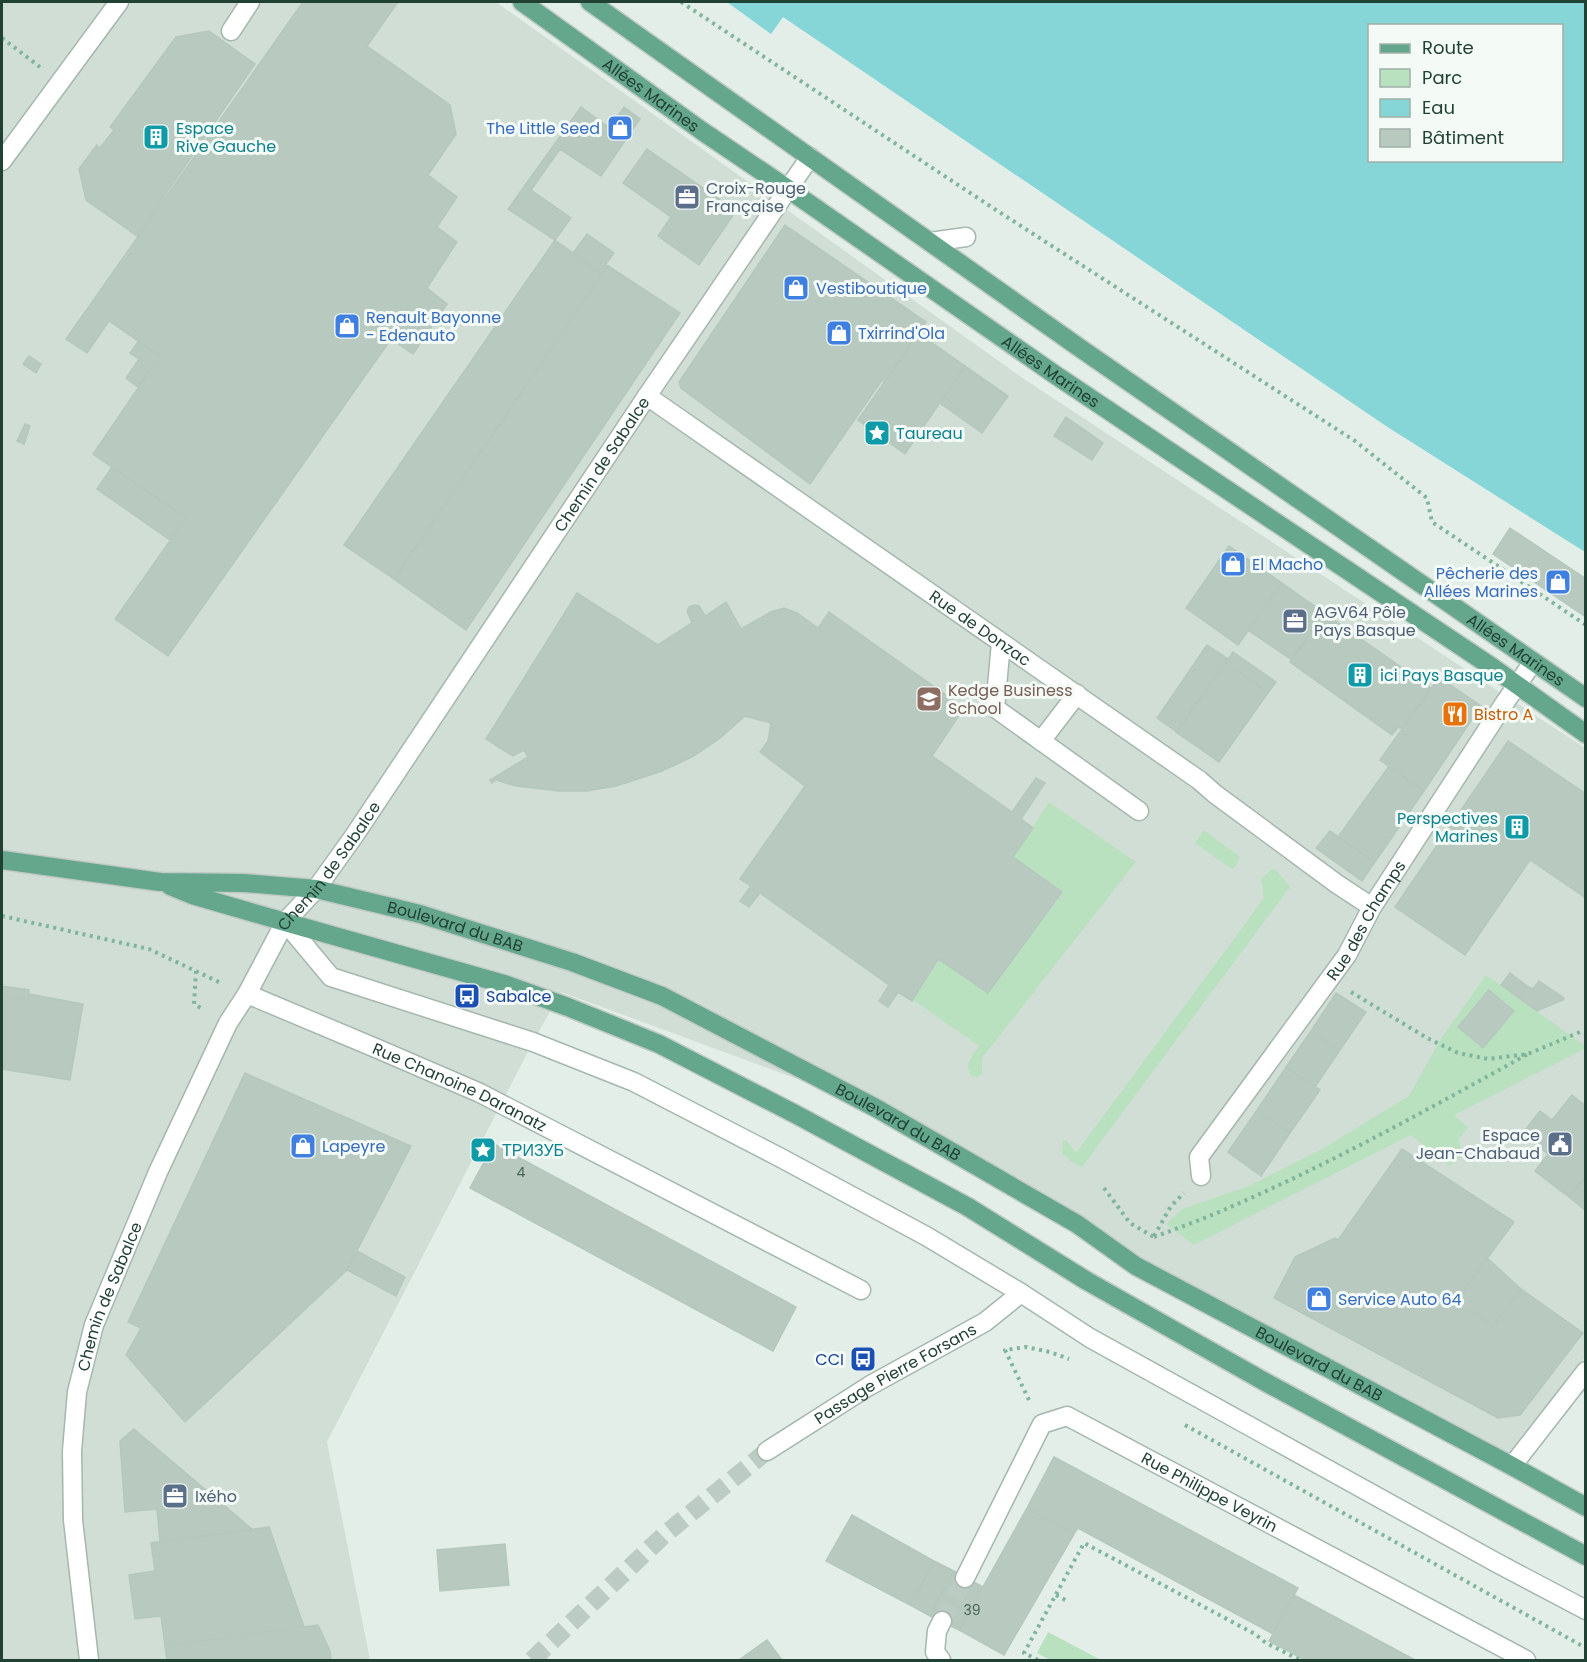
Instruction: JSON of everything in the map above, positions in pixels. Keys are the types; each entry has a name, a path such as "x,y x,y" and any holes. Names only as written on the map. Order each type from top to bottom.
{"main road":[{"name":"Allées Marines","path":"522,2 702,131 1057,376 1517,684 1586,734"},
{"name":"Allées Marines","path":"590,2 1077,346 1586,698"},
{"name":"Boulevard du BAB","path":"2,860 160,882 244,883 316,889 431,918 572,962 662,996 886,1114 1077,1224 1136,1266 1586,1507"},
{"name":"Boulevard du BAB","path":"160,882 192,895 504,984 659,1044 797,1115 968,1208 1087,1281 1267,1383 1586,1556"}],"street":[{"path":"2,161 119,2"},
{"path":"231,31 250,2"},
{"name":"Chemin de Sabalce","path":"89,1660 72,1520 72,1450 77,1392 94,1325 158,1172 228,1023 285,922 316,889 354,836 647,396 810,157"},
{"path":"930,242 966,237"},
{"name":"Rue de Donzac","path":"647,396 1077,694 1199,780 1337,884 1372,907"},
{"path":"1001,643 995,708 1139,811"},
{"name":"Rue des Champs","path":"1201,1176 1199,1157 1347,955 1372,907 1533,662"},
{"path":"1041,741 1077,694"},
{"path":"285,922 331,977 533,1042 634,1082 782,1158 926,1236 1090,1338 1586,1610"},
{"name":"Rue Chanoine Daranatz","path":"246,994 480,1093 861,1290"},
{"name":"Passage Pierre Forsans","path":"767,1450 869,1386 985,1322 1021,1293"},
{"path":"1512,1466 1586,1371"},
{"name":"Rue Philippe Veyrin","path":"965,1578 1042,1424 1067,1416 1526,1660"},
{"path":"938,1656 937,1631 942,1621"}],"path":[{"path":"681,2 993,208 1355,441 1427,498 1432,522 1586,625"},
{"path":"2,38 60,82"},
{"path":"2,916 149,949 246,994"},
{"path":"1329,979 1427,1038 1458,1053 1488,1059 1528,1054"},
{"path":"1154,1237 1233,1206 1310,1171 1435,1106 1528,1054 1580,1032"},
{"path":"1154,1237 1171,1206 1201,1176"},
{"path":"1104,1188 1130,1223 1154,1237"},
{"path":"1024,1389 1005,1350 1026,1347 1050,1352 1075,1362"},
{"path":"1177,1420 1586,1648"},
{"path":"1038,1660 1024,1653 1084,1543 1300,1660"},
{"path":"1056,1595 1067,1601"}],"shaded area":[{"path":"2,2 496,2 1024,379 1585,748 1585,1357 1501,1471 876,1108 561,992 327,1442 370,1660 2,1660"}],"green space":[{"path":"1049,802 1136,862 982,1058 982,1074 977,1077 971,1076 968,1064 979,1046 913,1000 938,959 988,993 1061,892 1013,857"},
{"path":"1204,830 1240,857 1236,866 1232,869 1195,843"},
{"path":"1272,869 1276,870 1290,887 1082,1167 1072,1162 1062,1153 1063,1142 1066,1140 1076,1153 1264,898 1261,879"},
{"path":"1486,975 1585,1046 1585,1049 1454,1115 1468,1128 1459,1139 1461,1157 1450,1166 1411,1135 1194,1245 1166,1224 1182,1209 1249,1186 1322,1149 1409,1096 1440,1040"},
{"path":"1048,1632 1101,1660 1050,1660 1037,1653"}],"water":[{"path":"727,2 1585,2 1585,552 1386,426 783,17 771,34"}],"building":[{"path":"303,2 398,2 367,46 450,105 456,134 428,175 457,197 437,227 457,242 427,288 447,304 413,354 391,339 168,656 115,619 186,518 93,454 160,356 109,321 87,353 66,339"},
{"name":"Espace Rive Gauche","path":"209,31 255,64 137,236 86,200 79,169 97,145 100,148 114,130 110,127 176,37"},
{"path":"581,107 610,128 624,107 640,119 601,176 560,149 531,190 571,218 555,240 508,209"},
{"path":"647,149 736,211 699,265 658,236 671,217 623,183"},
{"path":"785,225 926,322 885,382 882,380 810,484 681,388 679,382"},
{"path":"587,234 614,253 605,265 608,266 602,274 573,253"},
{"path":"555,240 602,274 394,579 344,545"},
{"path":"608,266 680,313 466,630 394,579"},
{"path":"918,333 965,366 905,454 858,420"},
{"path":"138,342 160,356 138,387 126,378 139,359 130,353"},
{"path":"29,356 41,364 36,373 23,364"},
{"path":"965,366 1008,396 982,433 940,403"},
{"path":"1066,417 1103,443 1092,460 1054,436"},
{"path":"25,424 30,426 24,444 17,441"},
{"path":"112,467 186,518 170,540 97,489"},
{"path":"1510,528 1586,579 1586,617 1493,554"},
{"path":"1229,546 1282,583 1238,645 1186,608"},
{"path":"1282,583 1324,613 1292,660 1248,630"},
{"path":"577,593 658,645 692,623 687,611 694,605 699,606 705,616 726,602 741,629 771,612 784,608 797,613 818,628 829,612 964,708 932,756 1012,812 1036,778 1045,783 1021,819 1033,828 1013,857 1062,892 988,993 938,959 912,1001 898,992 888,1007 879,1001 889,985 760,893 749,907 740,901 751,886 740,879 805,786 760,752 768,741 771,723 745,716 719,739 692,757 662,771 616,786 587,791 559,791 516,786 496,780 492,783 490,780 528,757 524,750 513,756 486,739"},
{"name":"ici Pays Basque","path":"1324,613 1431,688 1402,729 1398,727 1392,735 1290,662"},
{"path":"1207,645 1228,659 1177,732 1157,718"},
{"path":"1233,652 1276,682 1268,693 1226,662"},
{"path":"1226,662 1268,693 1219,762 1176,732"},
{"path":"1439,677 1481,706 1424,791 1380,760"},
{"name":"Perspectives Marines","path":"1508,741 1586,794 1586,898 1530,860 1465,955 1395,907"},
{"path":"1389,766 1424,791 1375,862 1338,837"},
{"path":"1330,831 1375,862 1362,881 1316,848"},
{"path":"1510,973 1527,986 1519,998 1501,985"},
{"path":"1539,981 1564,998 1563,1000 1537,1011 1519,998 1527,986 1533,989"},
{"path":"2,986 29,990 28,1000 2,996"},
{"path":"1489,990 1514,1011 1483,1048 1458,1027"},
{"path":"1336,993 1366,1012 1340,1050 1311,1031"},
{"path":"29,994 83,1004 70,1080 2,1069 2,996 28,1000"},
{"path":"1311,1031 1340,1050 1315,1087 1286,1067"},
{"path":"1286,1067 1320,1090 1290,1133 1257,1110"},
{"path":"245,1073 411,1146 347,1270 185,1422 126,1355 141,1328 128,1322"},
{"name":"Espace Jean-Chabaud","path":"1572,1095 1586,1106 1586,1178 1569,1197 1535,1171 1548,1154 1522,1134 1540,1111 1552,1120"},
{"path":"1257,1110 1290,1133 1261,1176 1228,1152"},
{"path":"494,1144 796,1307 773,1351 470,1188"},
{"path":"1402,1149 1514,1222 1456,1301 1493,1326 1521,1289 1583,1333 1520,1415 1498,1418 1274,1298 1295,1257 1335,1238 1338,1240"},
{"path":"1586,1178 1585,1210 1569,1197"},
{"path":"357,1251 405,1277 396,1296 347,1270"},
{"path":"1487,1258 1521,1289 1493,1326 1456,1301"},
{"path":"134,1429 253,1530 160,1542 157,1509 125,1512 120,1441"},
{"path":"1054,1457 1298,1588 1273,1634 1078,1528 1074,1534 1027,1508"},
{"path":"1027,1508 1074,1534 1004,1655 959,1630"},
{"path":"852,1515 934,1561 910,1605 826,1561"},
{"path":"269,1527 304,1627 165,1646 161,1616 135,1619 129,1575 155,1571 151,1543"},
{"path":"505,1544 509,1585 440,1591 437,1550"},
{"path":"934,1561 954,1571 930,1616 910,1605"},
{"path":"954,1571 983,1587 959,1630 930,1616"},
{"path":"1294,1595 1415,1660 1305,1660 1269,1641"},
{"path":"318,1625 330,1651 331,1660 167,1660 165,1646"},
{"path":"767,1640 782,1660 739,1660"}],"tunnel":[{"path":"532,1660 664,1535 767,1451"},
{"path":"942,1621 965,1578"}],"place":[{"name":"The Little Seed","path":"620,128"},
{"name":"Espace Rive Gauche","path":"156,137"},
{"name":"Croix-Rouge Française","path":"687,197"},
{"name":"Vestiboutique","path":"796,288"},
{"name":"Renault Bayonne - Edenauto","path":"347,326"},
{"name":"Txirrind'Ola","path":"839,333"},
{"name":"Taureau","path":"877,433"},
{"name":"El Macho","path":"1233,564"},
{"name":"Pêcherie des Allées Marines","path":"1558,582"},
{"name":"AGV64 Pôle Pays Basque","path":"1295,621"},
{"name":"ici Pays Basque","path":"1360,675"},
{"name":"Kedge Business School","path":"929,699"},
{"name":"Bistro A","path":"1455,714"},
{"name":"Perspectives Marines","path":"1517,827"},
{"name":"Sabalce","path":"467,996"},
{"name":"Espace Jean-Chabaud","path":"1560,1144"},
{"name":"Lapeyre","path":"303,1146"},
{"name":"ТРИЗУБ","path":"483,1150"},
{"name":"Service Auto 64","path":"1319,1299"},
{"name":"CCI","path":"863,1359"},
{"name":"Ixého","path":"175,1496"}]}
